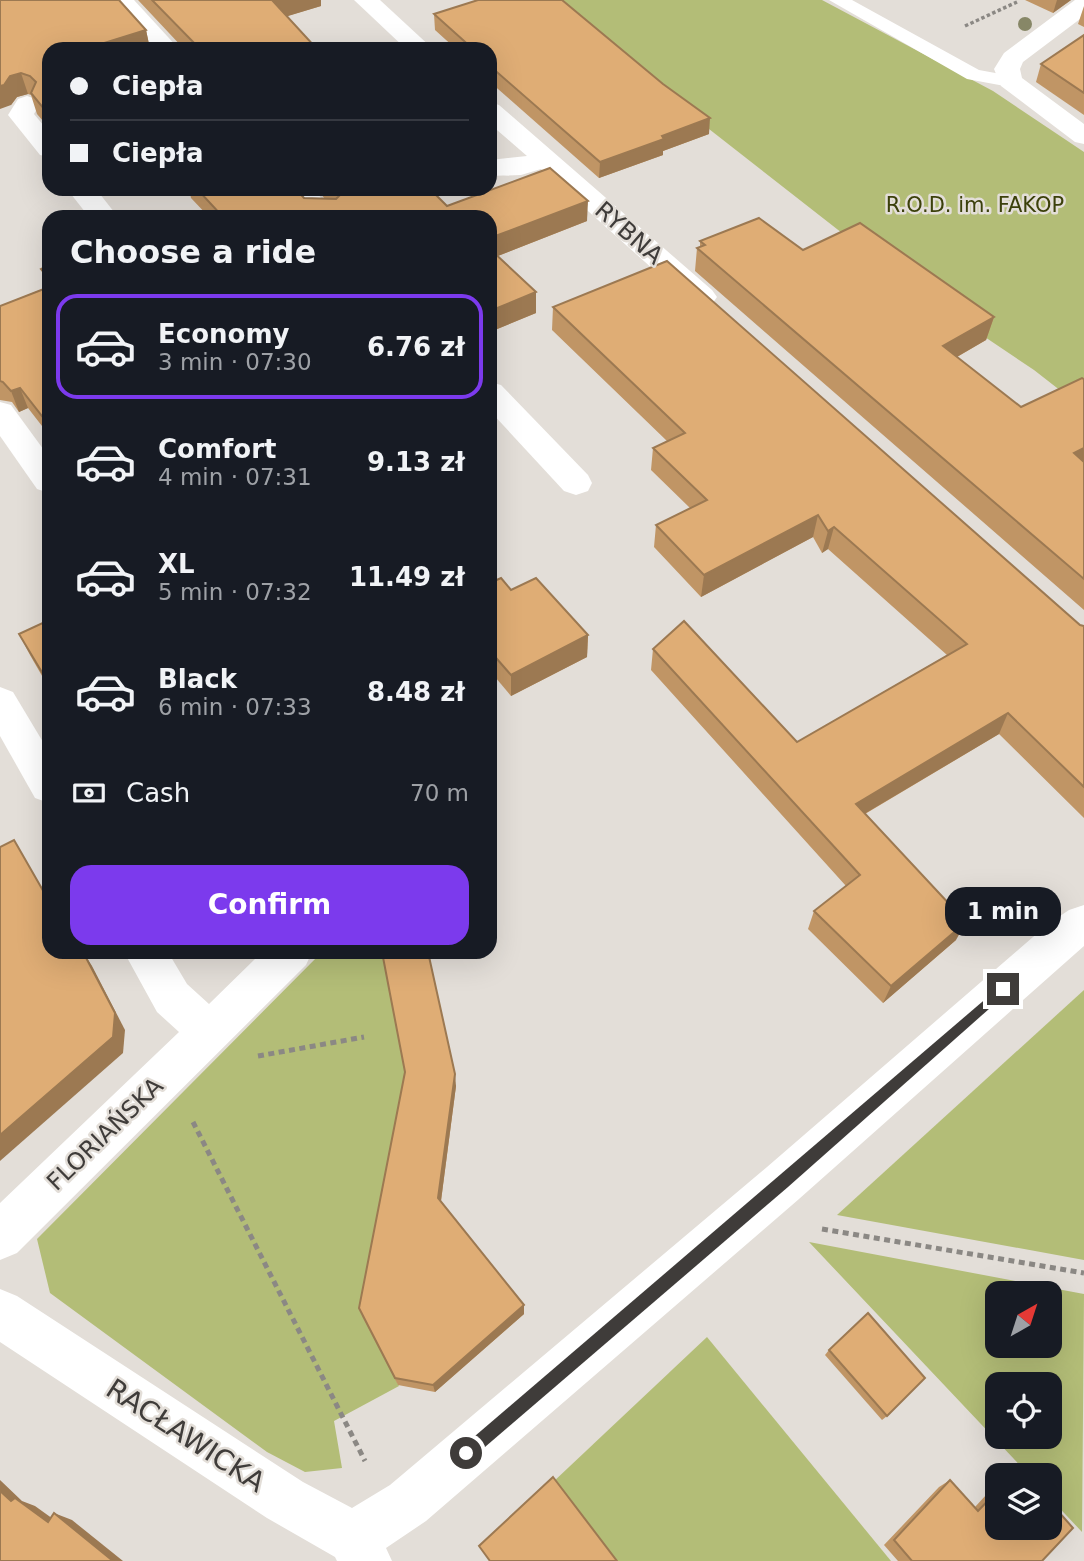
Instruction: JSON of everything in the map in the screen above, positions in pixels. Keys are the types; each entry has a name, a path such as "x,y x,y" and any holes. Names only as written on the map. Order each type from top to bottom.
{"street":[{"path":"121,0 160,42"},
{"path":"366,0 413,42"},
{"path":"1084,5 1013,58 1007,69 1010,81 1084,136"},
{"path":"0,96 38,105"},
{"path":"38,105 21,115 42,140"},
{"name":"RYBNA","path":"497,116 721,314"},
{"path":"497,168 521,167 545,159"},
{"path":"87,196 98,210"},
{"path":"305,196 318,210"},
{"path":"497,399 576,483"},
{"path":"0,413 42,471"},
{"path":"0,702 42,775"},
{"path":"359,1550 408,1503 783,1183 1063,936 1084,923"},
{"path":"149,959 172,998 209,1032"},
{"name":"FLORIAŃSKA","path":"0,1236 284,959"},
{"name":"RACŁAWICKA","path":"0,1313 359,1550"}],"lane":[{"path":"838,0 974,75 1010,81"}],"path":[{"path":"922,47 1021,0"},
{"path":"248,1065 257,1056 364,1037"},
{"path":"182,1129 201,1111"},
{"path":"192,1120 365,1461"},
{"path":"822,1229 1084,1273"}],"green space":[{"name":"R.O.D. im. FAKOP","path":"544,0 822,0 993,91 1084,152 1084,409 1034,370 915,290"},
{"path":"315,959 384,959 407,1084 363,1316 399,1386 334,1421 342,1468 305,1472 267,1452 50,1293 37,1239"},
{"path":"1084,990 1084,1260 837,1215"},
{"path":"809,1242 1015,1281 985,1281 985,1358 1062,1358 1062,1290 1084,1294 1082,1532 1062,1511 1062,1463 1018,1463 1004,1449 1062,1449 1062,1372 985,1372 985,1428"},
{"path":"707,1337 891,1561 614,1561 552,1483"}],"building":[{"path":"0,0 119,0 146,30 107,42 42,42 42,106 31,93 36,82 30,76 21,73 10,76 4,85 0,86"},
{"path":"152,0 272,0 311,42 193,42"},
{"path":"478,0 562,0 663,84 710,118 662,136 664,139 600,162 497,72 497,42 465,42 434,14"},
{"path":"1084,35 1084,93 1041,64"},
{"path":"550,168 588,201 497,235 497,210 216,210 204,196 302,196 336,199 339,196 437,196 447,206 474,196 497,196 497,188"},
{"path":"759,218 803,250 860,223 994,317 943,346 1021,407 1084,379 1084,448 1074,453 1084,462 1084,579 697,248 705,245 700,241"},
{"path":"497,256 536,292 497,308"},
{"path":"667,261 1084,626 1084,787 1008,713 856,804 966,922 891,986 814,911 860,875 653,649 684,621 797,742 967,644 834,527 828,531 818,515 704,575 656,525 707,500 653,448 685,433 553,307"},
{"path":"42,290 42,416 20,388 11,391 0,381 0,306"},
{"path":"501,578 511,590 536,578 588,635 511,675 497,659 497,580"},
{"path":"42,623 42,672 19,634"},
{"path":"14,840 42,889 42,959 87,959 115,1013 113,1037 0,1135 0,847"},
{"path":"383,959 430,959 455,1074 438,1198 524,1305 433,1385 395,1378 359,1308 405,1072"},
{"path":"868,1313 925,1378 887,1416 829,1350"},
{"path":"553,1477 617,1561 490,1561 479,1546"},
{"path":"950,1480 978,1511 985,1504 985,1540 1062,1540 1042,1561 912,1561 894,1540"},
{"path":"0,1491 11,1501 15,1498 48,1522 54,1513 113,1561 0,1561"},
{"path":"1062,1516 1073,1528 1062,1540"}],"route":[{"path":"466,1453 783,1183 1003,989"}]}
